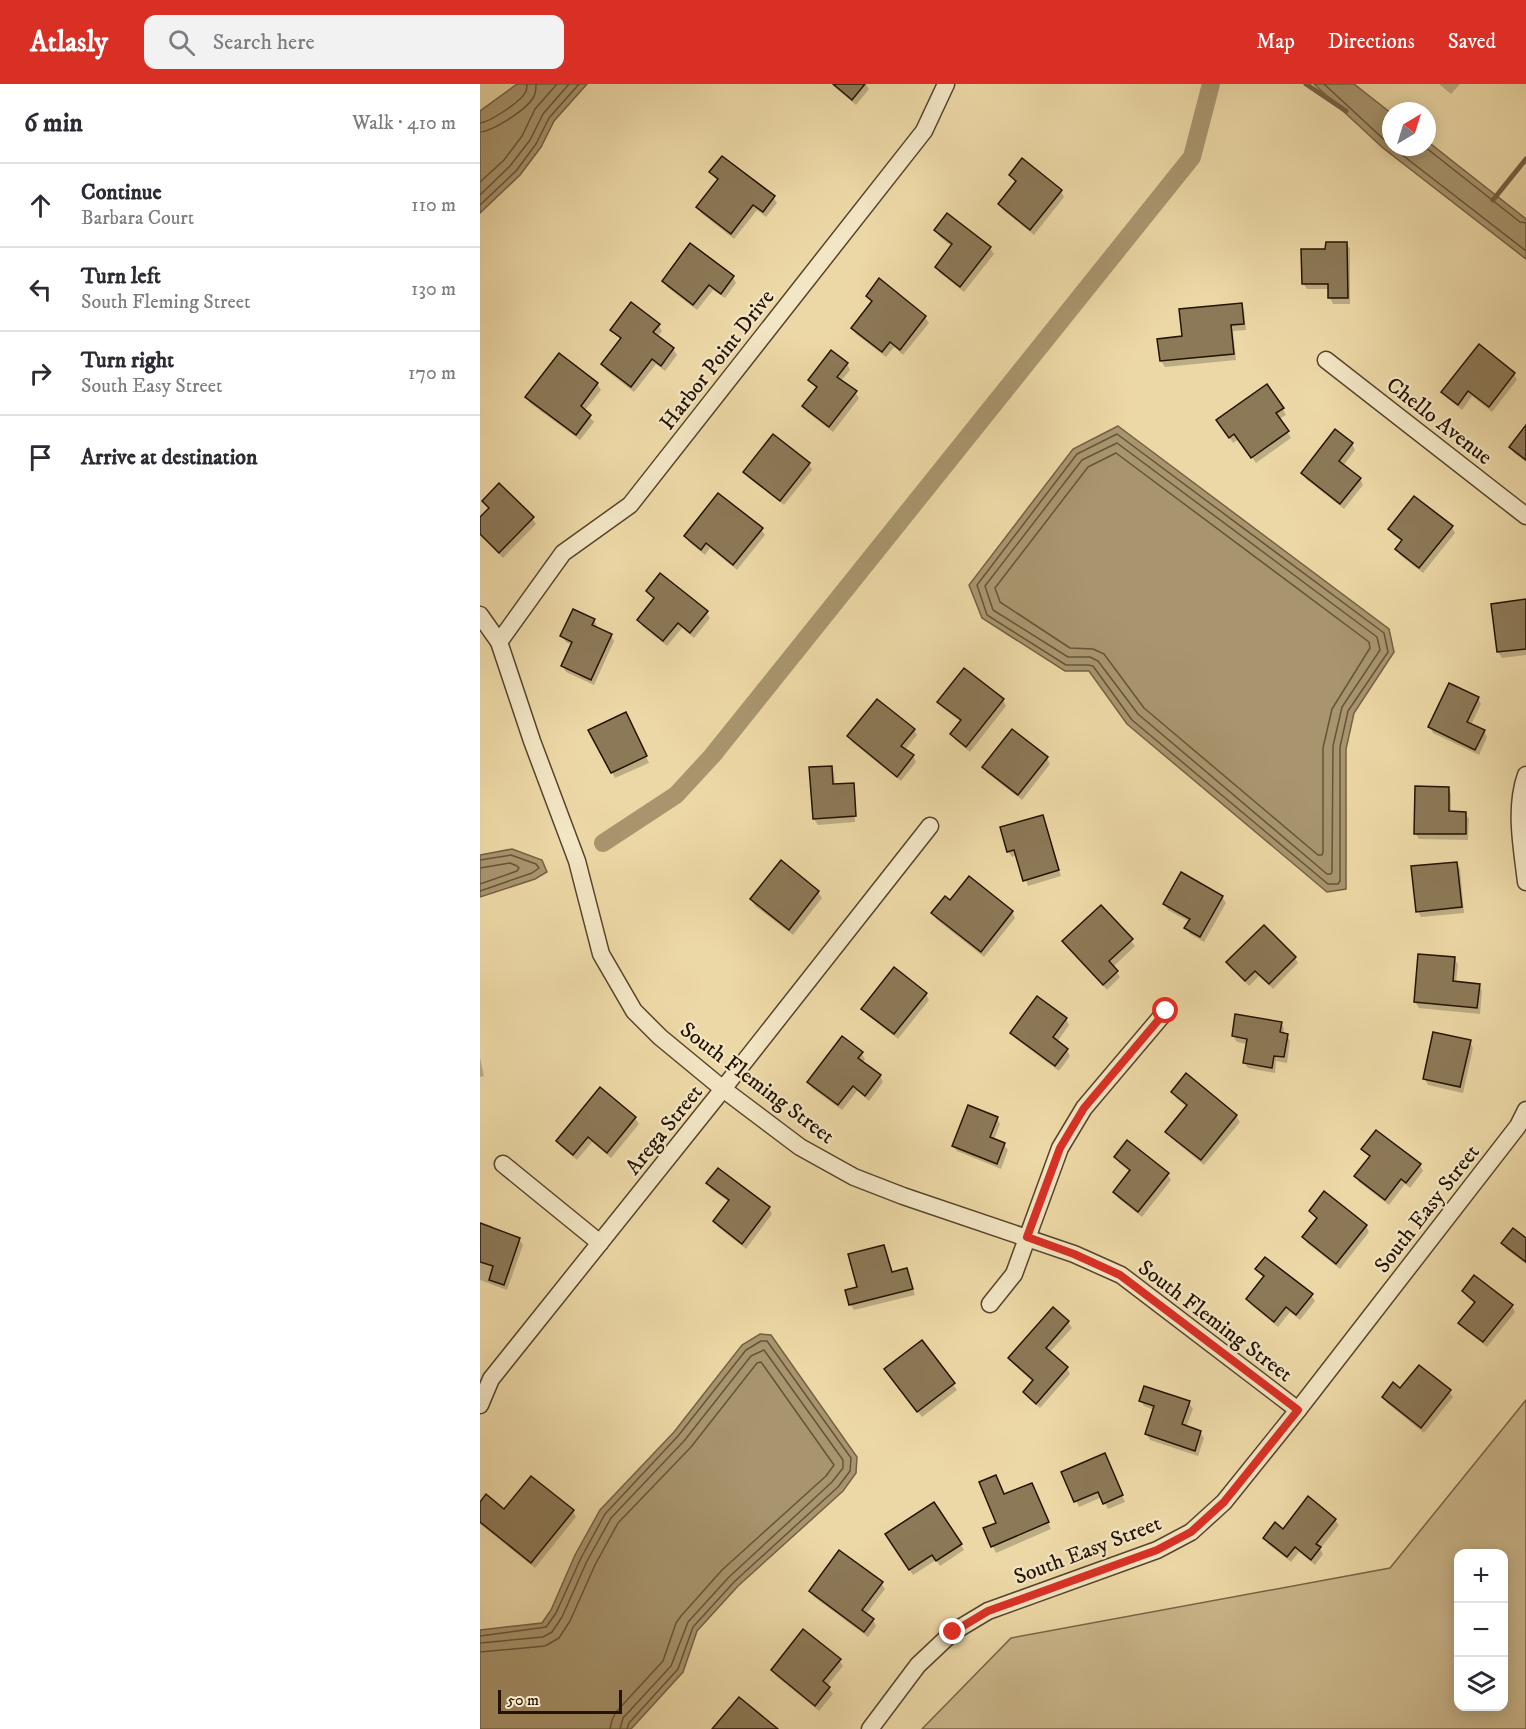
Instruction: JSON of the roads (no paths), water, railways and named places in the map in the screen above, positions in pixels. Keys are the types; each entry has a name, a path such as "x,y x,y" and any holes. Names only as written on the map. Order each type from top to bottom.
{"street":[{"name":"Harbor Point Drive","path":"499,642 563,553 630,505 924,131 946,84"},
{"name":"Chello Avenue","path":"1326,360 1526,516"},
{"name":"South Fleming Street","path":"480,615 499,642 532,741 577,861 601,954 634,1011 660,1037 723,1089 800,1147 855,1177 903,1196 1074,1254 1120,1275 1298,1410"},
{"path":"1526,775 1523,782 1519,826 1526,882"},
{"name":"Arega Street","path":"480,1405 491,1378 600,1244 930,826"},
{"path":"990,1304 1014,1274 1060,1148 1084,1108 1166,1011"},
{"name":"South Easy Street","path":"870,1729 918,1665 953,1632 988,1611 1157,1550 1191,1532 1224,1502 1518,1126 1526,1110"},
{"path":"503,1164 600,1244"}],"water":[{"path":"517,84 587,84 554,121 541,147 520,175 480,213 480,111"},
{"path":"1314,84 1354,84 1382,106 1382,147"},
{"path":"1436,148 1526,219 1526,259 1393,156 1436,156"},
{"path":"1118,426 1389,629 1394,652 1354,713 1346,749 1346,889 1327,892 1127,724 1089,671 1065,671 982,618 969,585 1073,449"},
{"path":"512,849 542,860 547,872 535,879 480,897 480,855"},
{"path":"760,1334 771,1335 857,1457 856,1473 843,1491 738,1586 697,1631 683,1672 631,1729 480,1729 480,1630 542,1623 551,1610 575,1555 600,1510 674,1432 742,1345"}],"waterway":[{"path":"603,843 676,795 712,756 1192,157 1211,84"},
{"path":"1306,84 1346,111"},
{"path":"1493,200 1526,159"}]}
